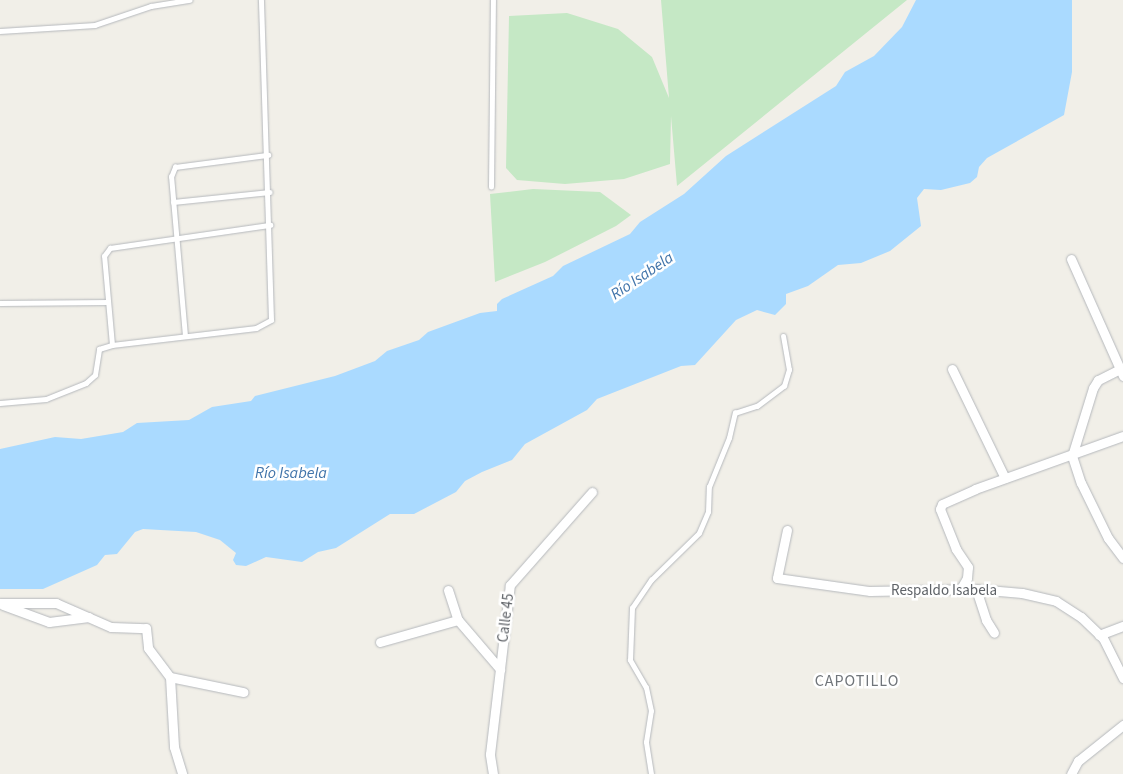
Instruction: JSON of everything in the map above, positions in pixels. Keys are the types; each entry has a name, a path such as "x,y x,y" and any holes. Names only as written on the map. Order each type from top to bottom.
{"street":[{"path":"1070,259 1122,372 1098,380 1093,388 1072,456 1081,483 1108,538 1123,558"},
{"path":"952,369 1005,478"},
{"path":"960,590 967,578 968,567 956,550 940,507 1005,478 1072,456 1123,436"},
{"name":"Calle 45","path":"493,774 490,754 510,585 592,492"},
{"name":"Respaldo Isabela","path":"788,530 778,578 870,591 976,589 1022,593 1056,601 1081,616 1099,635 1123,678"},
{"path":"976,589 986,620 994,633"},
{"path":"448,590 458,620 500,669"},
{"path":"0,604 56,603 111,627 138,625 146,628 148,648 170,677 174,747 182,774"},
{"path":"0,604 49,622 89,617"},
{"path":"380,642 458,620"},
{"path":"1099,635 1123,626"},
{"path":"170,677 243,692"},
{"path":"1071,774 1078,761 1123,725"}],"lane":[{"path":"0,31 95,25 128,17 151,6 190,0"},
{"path":"0,402 46,399 86,383 95,375 99,349 112,345 256,328 272,320 270,192 261,0"},
{"path":"491,187 493,0"},
{"path":"185,336 173,202 172,177 175,167 268,155"},
{"path":"173,202 270,192"},
{"path":"112,345 104,256 110,248 270,224"},
{"path":"0,303 108,302"},
{"path":"651,774 646,742 651,711 646,688 630,660 632,608 651,580 699,533 708,512 709,487 729,438 735,413 757,406 784,386 789,370 783,337"}],"green space":[{"path":"661,0 907,0 677,186 671,116 670,164 624,179 565,184 517,180 506,168 509,16 567,13 618,29 652,57 669,98"},
{"path":"533,189 600,192 631,215 616,226 545,262 495,282 490,194"}],"water":[{"name":"Río Isabela","path":"916,0 1072,0 1072,72 1064,115 987,158 979,167 977,177 970,183 941,190 924,189 917,198 921,226 890,251 861,263 838,265 808,286 786,294 786,304 775,315 757,310 736,320 695,365 681,366 597,399 587,410 525,444 512,460 465,481 456,492 414,514 390,514 336,548 318,552 302,562 266,557 246,566 236,565 233,560 236,553 220,540 196,532 143,529 135,532 117,554 105,555 97,565 43,589 0,589 0,449 55,437 81,439 123,432 137,423 189,420 212,407 251,401 255,396 335,376 375,361 387,351 419,340 428,332 480,313 497,311 497,304 502,299 553,276 563,266 630,234 640,222 684,194 726,156 836,86 845,72 874,56 902,27"}],"district":[{"name":"CAPOTILLO","path":"857,681"}]}
